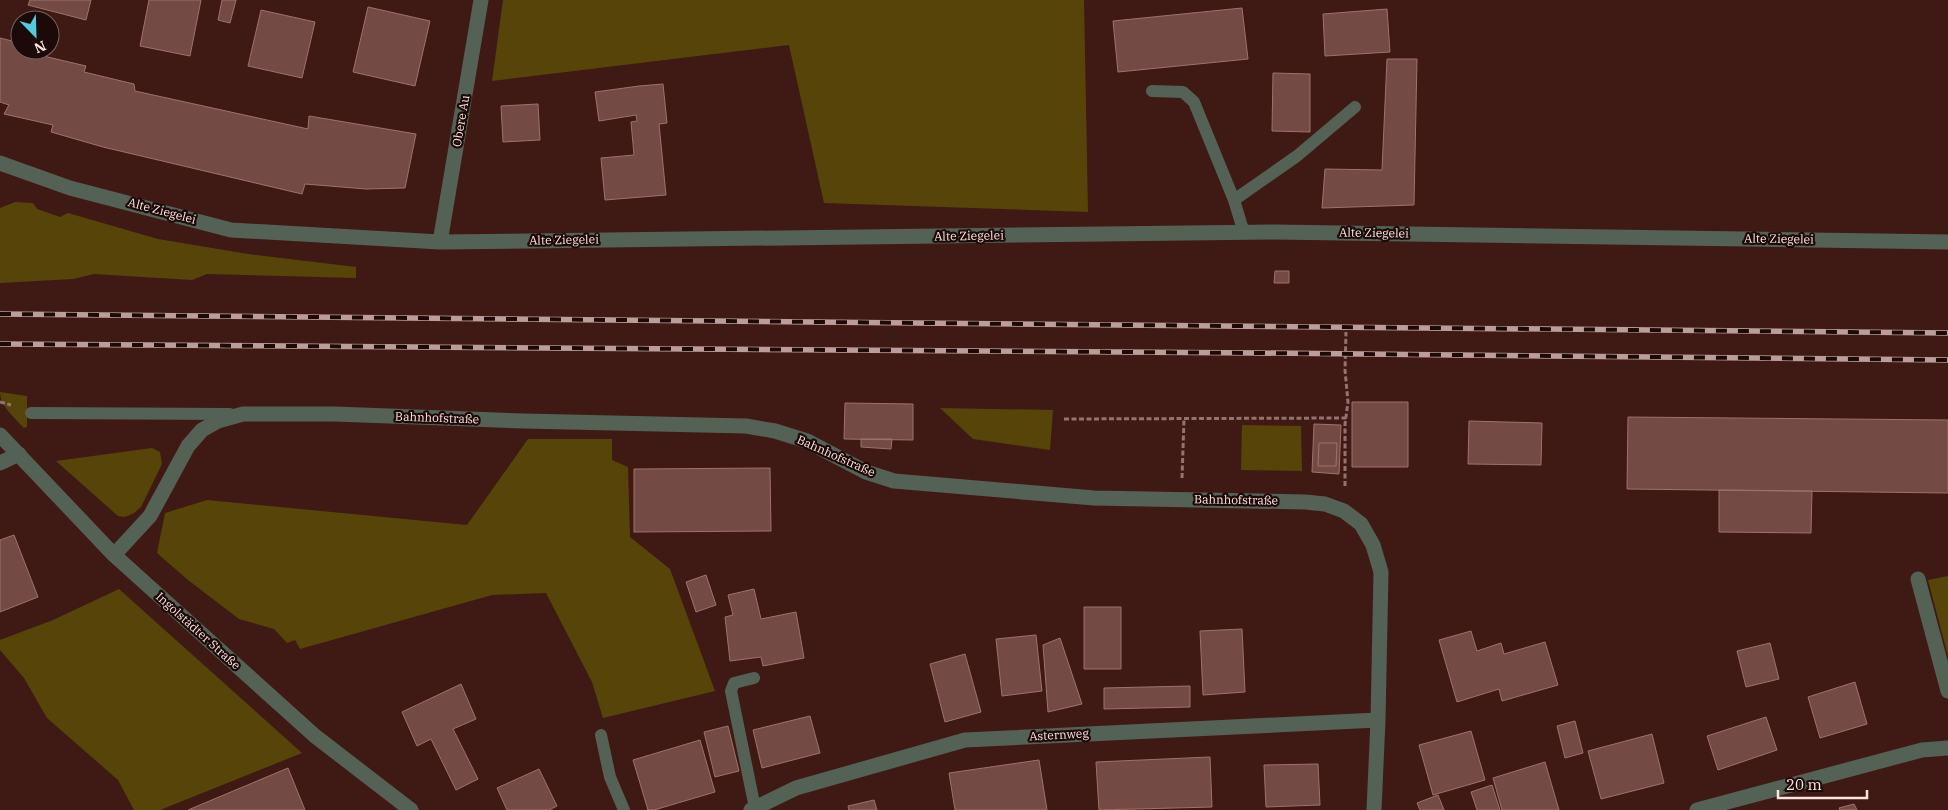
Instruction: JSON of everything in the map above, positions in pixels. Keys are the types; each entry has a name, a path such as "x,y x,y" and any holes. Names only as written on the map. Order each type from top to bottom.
{"street":[{"name":"Obere Au","path":"440,242 481,0"},
{"name":"Alte Ziegelei","path":"0,163 70,188 232,230 440,242 1275,232 1948,242"},
{"name":"Bahnhofstraße","path":"114,554 150,516 188,446 202,430 218,421 243,414 335,414 746,426 775,431 807,441 866,472 894,481 1094,498 1325,504 1344,511 1361,524 1374,545 1381,572 1374,810"},
{"name":"Ingolstädter Straße","path":"0,435 114,554 315,736 411,810"},
{"path":"0,463 19,454"},
{"path":"1918,579 1948,691"},
{"name":"Asternweg","path":"753,809 796,788 965,740 1378,720"},
{"path":"1697,810 1922,750 1948,748"}],"lane":[{"path":"1152,91 1183,92 1194,102 1234,200 1244,233"},
{"path":"1234,200 1296,156 1355,107"},
{"path":"31,413 243,414"},
{"path":"753,809 731,691 734,683 754,678"},
{"path":"601,735 610,777 624,810"}],"path":[{"path":"1344,511 1348,402 1345,370 1346,332"},
{"path":"1064,419 1346,418"},
{"path":"1181,499 1184,419"}],"shaded area":[{"path":"503,0 1084,0 1088,212 824,203 789,45 492,81"},
{"path":"15,202 33,203 37,209 60,217 68,213 158,239 248,254 356,267 356,278 207,274 192,280 94,274 73,279 0,283 0,208"},
{"path":"0,392 27,396 27,427 24,428 9,412 2,402"},
{"path":"940,408 1053,410 1050,450 973,439"},
{"path":"1242,425 1301,426 1302,471 1241,470"},
{"path":"528,439 612,439 612,460 628,467 630,537 670,569 715,691 603,718 592,682 546,593 492,595 300,649 295,640 287,643 274,629 239,619 188,580 157,553 165,513 207,500 467,525"},
{"path":"152,448 160,452 162,464 141,507 125,517 118,516 56,461"},
{"path":"1948,576 1948,656 1928,580"},
{"path":"119,589 302,753 160,810 134,810 118,780 47,718 24,678 0,650 0,640 53,620"}],"building":[{"path":"30,0 91,0 86,20 60,13 60,10 47,10 28,5"},
{"path":"149,0 201,0 190,56 140,46"},
{"path":"222,0 236,0 230,23 218,20"},
{"path":"368,7 430,21 415,86 353,72"},
{"path":"1242,8 1248,59 1118,72 1113,21"},
{"path":"1387,9 1390,52 1325,56 1323,14"},
{"path":"261,10 315,22 302,78 248,66"},
{"path":"0,38 10,40 10,60 60,60 86,66 84,72 134,84 135,91 308,129 309,116 416,134 405,188 366,189 305,184 302,194 103,147 51,132 53,125 4,114 9,105 0,102"},
{"path":"1387,59 1417,59 1414,205 1322,208 1325,169 1382,170"},
{"path":"1273,73 1310,74 1310,132 1272,131"},
{"path":"663,84 667,123 659,124 666,195 605,200 601,158 634,155 631,122 637,121 636,115 599,121 595,92"},
{"path":"538,104 540,140 503,142 501,106"},
{"path":"1275,271 1289,271 1289,283 1274,283"},
{"path":"1352,402 1408,402 1408,467 1352,467"},
{"path":"845,403 913,404 913,440 844,439"},
{"path":"1628,417 1948,420 1948,493 1627,489"},
{"path":"1469,421 1542,423 1541,465 1468,464"},
{"path":"1314,424 1341,425 1339,474 1312,472"},
{"path":"861,439 892,439 891,449 861,447"},
{"path":"1319,443 1337,443 1336,466 1318,466"},
{"path":"770,468 771,531 634,532 634,469"},
{"path":"1719,490 1812,491 1811,533 1719,532"},
{"path":"14,535 38,597 0,612 0,540"},
{"path":"706,575 716,605 696,612 686,582"},
{"path":"754,589 761,619 796,612 804,658 763,666 761,657 730,661 725,617 733,615 728,595"},
{"path":"1084,607 1121,607 1121,669 1084,669"},
{"path":"1242,629 1245,692 1203,695 1200,631"},
{"path":"1471,631 1477,651 1501,643 1504,654 1545,642 1558,685 1502,701 1499,689 1457,702 1439,640"},
{"path":"1036,635 1042,691 1002,696 996,639"},
{"path":"1060,638 1082,704 1048,712 1043,645"},
{"path":"1770,643 1779,679 1746,687 1737,651"},
{"path":"965,654 981,712 945,722 930,664"},
{"path":"1855,682 1867,724 1820,738 1808,697"},
{"path":"461,684 476,719 453,729 478,779 456,790 431,739 417,746 402,712"},
{"path":"1190,686 1190,707 1104,709 1104,688"},
{"path":"810,716 820,753 762,768 753,730"},
{"path":"1766,717 1777,750 1718,770 1707,736"},
{"path":"1575,721 1583,753 1565,758 1557,726"},
{"path":"728,726 739,771 715,777 704,732"},
{"path":"1471,731 1485,780 1433,795 1419,745"},
{"path":"1652,734 1664,783 1601,799 1588,751"},
{"path":"700,740 715,792 654,810 648,810 633,760"},
{"path":"1210,757 1212,807 1099,810 1096,762"},
{"path":"1039,760 1047,810 955,810 949,773"},
{"path":"1545,762 1559,810 1502,810 1493,778"},
{"path":"1318,764 1320,805 1266,807 1264,765"},
{"path":"288,768 305,810 188,810"},
{"path":"539,769 557,806 549,810 507,810 497,788"},
{"path":"1492,785 1500,810 1477,810 1471,792"},
{"path":"1438,795 1444,810 1420,810 1417,803"},
{"path":"874,800 877,810 849,810 848,806"},
{"path":"1854,804 1857,810 1840,810 1839,808"}],"railway":[{"path":"0,314 1948,333"},
{"path":"0,344 1948,360"}]}
